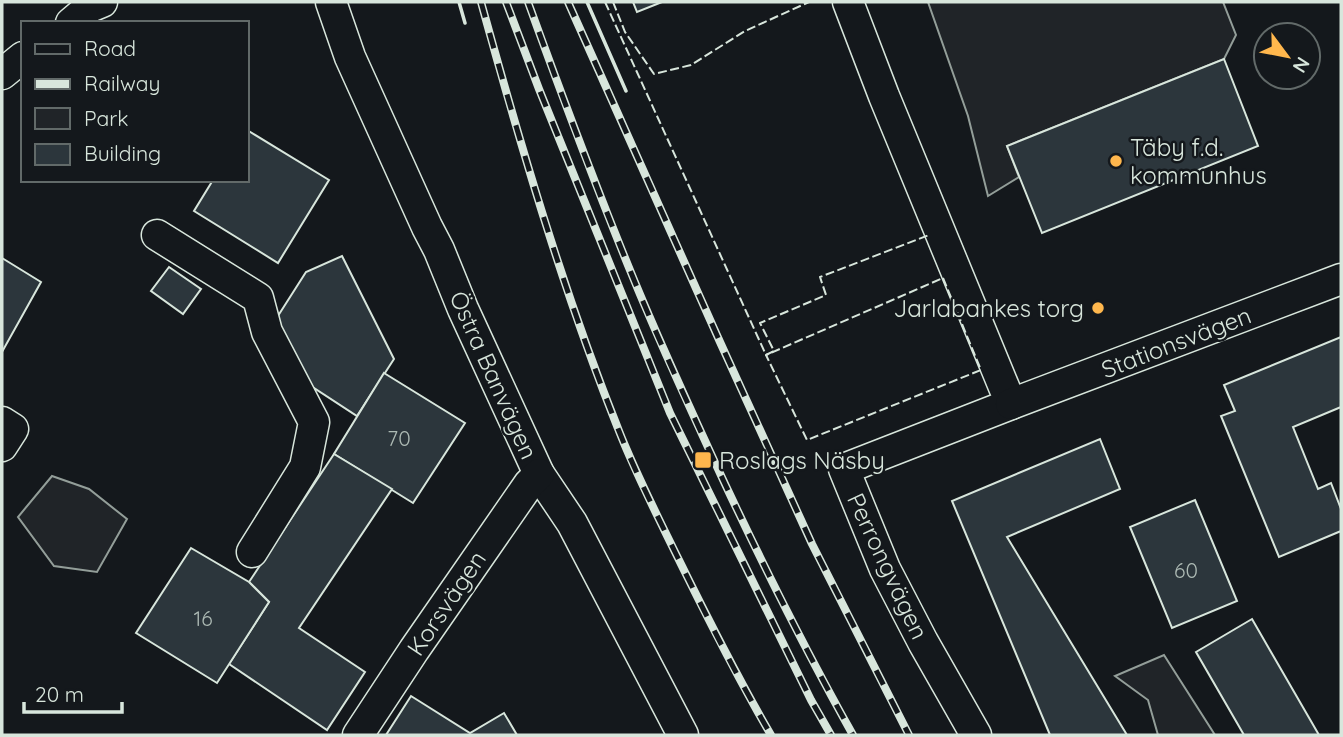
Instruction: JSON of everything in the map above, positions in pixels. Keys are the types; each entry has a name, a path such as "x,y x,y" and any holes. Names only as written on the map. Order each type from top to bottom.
{"street":[{"path":"73,21 90,7 102,2"},
{"name":"Östra Banvägen","path":"331,2 351,57 539,474 572,523 682,735"},
{"path":"848,2 1011,404"},
{"path":"2,74 21,59"},
{"path":"157,235 258,298 267,332 314,422 305,467 252,552"},
{"name":"Stationsvägen","path":"1011,404 1341,279"},
{"name":"Perrongvägen","path":"976,735 885,569 844,470 1011,404"},
{"path":"2,422 13,429 2,446"},
{"name":"Korsvägen","path":"358,735 421,639 529,484 539,474"}],"green space":[{"path":"928,2 1223,2 1236,35 1224,59 1007,146 1019,177 988,196 968,116"},
{"path":"52,476 89,489 127,519 97,572 54,566 18,517"},
{"path":"1164,655 1215,735 1158,735 1148,700 1115,676"}],"building":[{"path":"633,2 662,2 637,12"},
{"name":"Täby f.d. kommunhus","path":"1224,59 1258,146 1042,233 1007,146"},
{"path":"248,131 329,180 278,263 194,211 212,182 248,182"},
{"path":"342,256 394,359 357,416 308,384 276,319 306,272"},
{"path":"2,258 41,282 2,352"},
{"path":"169,267 201,289 183,314 151,291"},
{"path":"1341,337 1341,407 1293,427 1318,489 1331,483 1341,509 1341,531 1279,557 1221,416 1235,411 1224,385"},
{"path":"384,373 465,423 413,503 334,454"},
{"path":"1100,439 1120,489 1007,537 1127,735 1050,735 952,501"},
{"path":"334,454 392,489 299,628 365,672 327,730 229,664 269,602 249,582"},
{"path":"1195,500 1237,601 1172,628 1130,527"},
{"path":"191,548 249,582 269,602 217,683 136,633"},
{"path":"1252,619 1319,735 1244,735 1196,652"},
{"path":"411,696 470,733 504,713 517,735 386,735"}],"railway":[{"path":"481,2 544,218 579,325 619,431 700,602 771,735"},
{"path":"506,2 670,413 811,700 831,735"},
{"path":"528,2 605,207 666,354 755,548 853,735"},
{"path":"568,2 812,544 909,735"}],"fence":[{"path":"605,2 766,355 774,351 760,323 826,295 820,277 929,235"},
{"path":"613,2 625,32 654,74 691,65 745,31 809,2"},
{"path":"943,278 981,370 807,440 766,355 943,278"}],"wall":[{"path":"459,2 465,23"},
{"path":"587,2 626,91"}],"place":[{"name":"Täby f.d. kommunhus","path":"1116,161"},
{"name":"Jarlabankes torg","path":"1098,308"},
{"name":"Roslags Näsby","path":"703,460"}]}
